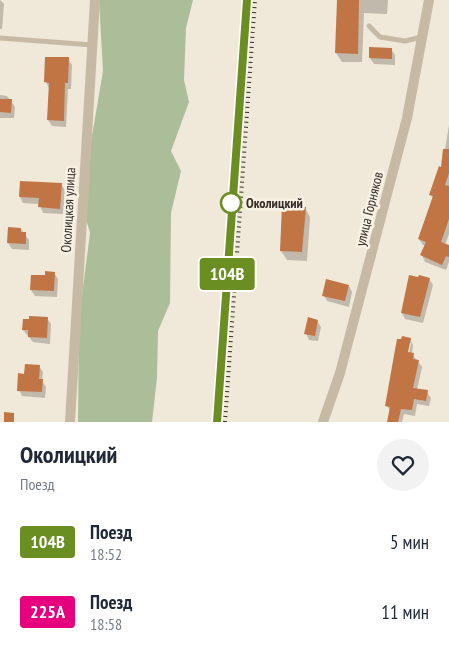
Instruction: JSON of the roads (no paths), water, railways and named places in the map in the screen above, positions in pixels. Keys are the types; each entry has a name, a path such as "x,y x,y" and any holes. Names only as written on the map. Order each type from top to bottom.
{"street":[{"name":"Околицкая улица","path":"70,422 95,0"},
{"name":"улица Горняков","path":"323,422 340,374 407,118 429,0"}],"lane":[{"path":"369,26 380,37 405,41 423,37"},
{"path":"0,38 92,45"}],"railway":[{"path":"217,422 247,0"},
{"path":"225,422 255,0"}],"train":[{"name":"104В","path":"217,422 247,0"}],"place":[{"name":"Околицкий","path":"231,203"}]}
